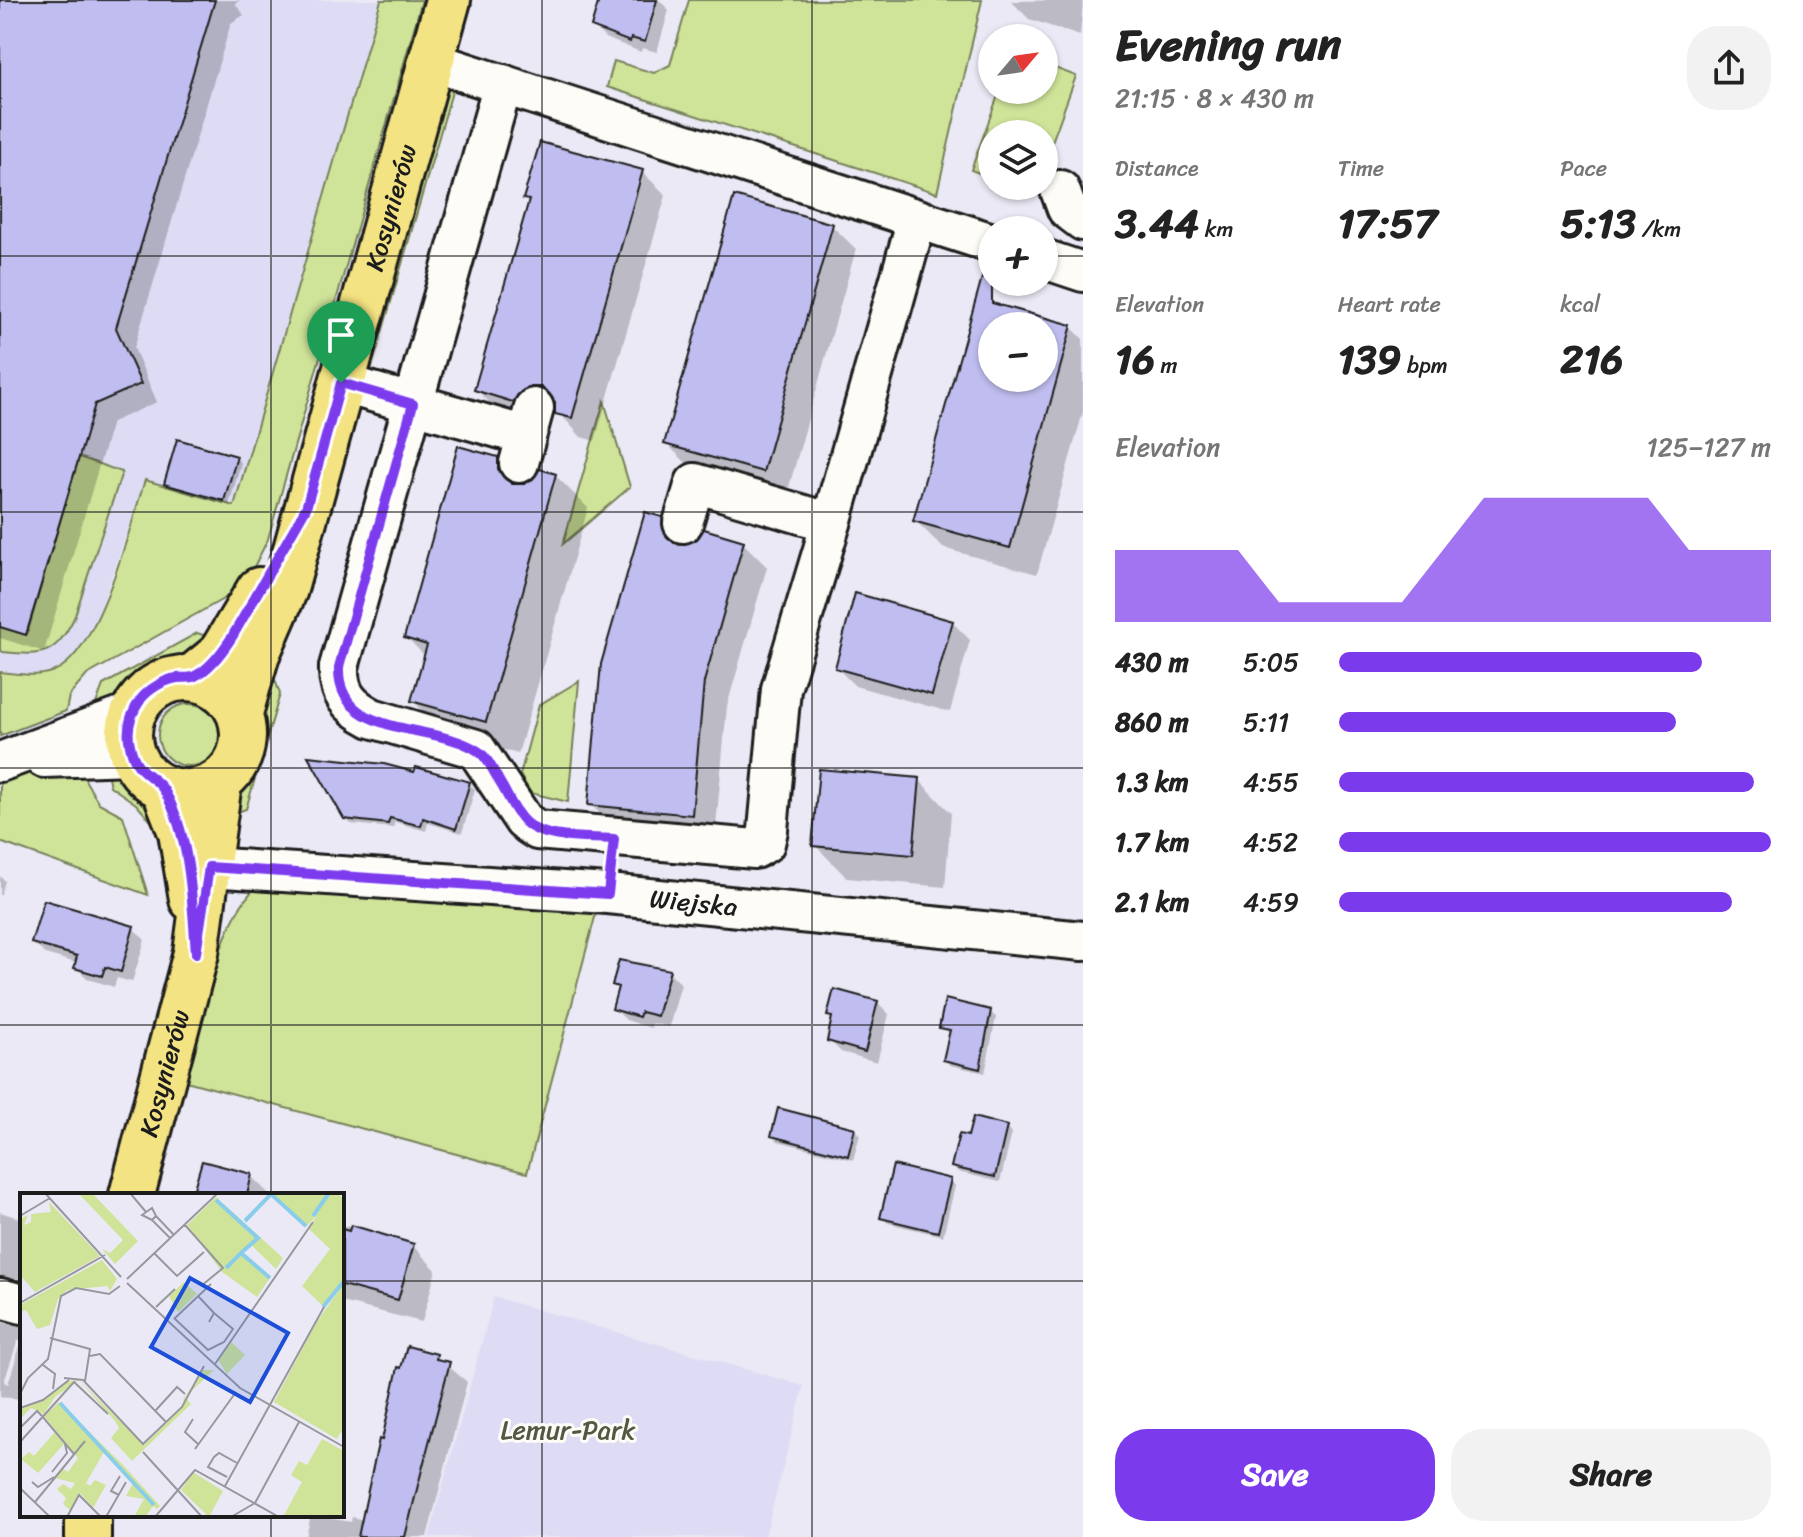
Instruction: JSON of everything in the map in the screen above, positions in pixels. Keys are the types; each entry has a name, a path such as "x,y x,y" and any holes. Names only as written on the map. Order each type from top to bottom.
{"main road":[{"name":"Kosynierów","path":"240,713 257,654 285,589 448,0"},
{"name":"Kosynierów","path":"193,677 220,655 306,508"},
{"path":"193,677 222,689 240,713 244,732 242,751 233,769 219,782 202,790 183,793 164,788 140,769 132,734 142,697 157,685 175,678 193,677"},
{"name":"Kosynierów","path":"133,1193 196,953 219,782"},
{"name":"Kosynierów","path":"164,788 181,832 196,953"}],"street":[{"path":"430,61 978,239"},
{"path":"503,84 339,667 339,682 344,696 356,710 372,718 476,749 529,826 548,833 743,850 755,849 765,843 781,689 917,219"},
{"path":"1060,190 1067,209 1083,221"},
{"path":"1058,264 1083,272"},
{"path":"341,383 527,436"},
{"path":"683,523 695,483 831,523"},
{"path":"6,761 132,734"},
{"path":"608,894 614,839"},
{"name":"Wiejska","path":"209,867 608,894 1083,941"},
{"path":"0,1298 20,1303"}],"shaded area":[{"path":"0,0 381,0 234,506 145,480 84,657 59,709 76,783 142,883 0,842"},
{"name":"Lemur-Park","path":"494,1297 804,1386 765,1537 429,1537"}],"green space":[{"path":"381,0 422,0 268,539 254,567 225,598 87,675 69,696 66,711 0,736 0,672 46,674 60,668 75,655 101,610 145,480 234,506"},
{"path":"689,0 982,0 937,193 607,87 614,61 654,73 670,65"},
{"path":"1058,69 1076,76 1058,126 1058,120 989,120 995,104 1058,104"},
{"path":"454,85 370,374 365,369 447,86"},
{"path":"978,151 978,173 971,170"},
{"path":"604,401 630,487 563,544"},
{"path":"79,457 122,472 74,618 61,640 46,651 28,654 3,652 0,650 0,627 27,634"},
{"path":"197,633 219,640 189,662 149,676 129,698 93,712 103,685"},
{"path":"273,674 280,694 246,809 223,817 233,787 253,760 257,746 254,716"},
{"path":"579,681 568,802 531,793 520,775 539,705"},
{"path":"189,704 201,706 211,713 218,723 218,747 211,757 201,764 189,766 177,764 167,757 160,747 158,735 160,723 167,713 177,706"},
{"path":"78,763 99,803 123,816 148,895 0,842 0,779"},
{"path":"105,763 129,772 143,785 157,828 136,804 110,786"},
{"path":"256,887 599,902 527,1173 186,1081 220,951 242,904"}],"building":[{"path":"0,0 215,0 116,328 141,384 95,404 26,635 0,627"},
{"path":"599,0 657,0 645,42 631,38 630,42 591,27"},
{"path":"540,142 643,170 572,418 555,414 555,402 541,387 528,387 513,402 474,390 529,200 523,199"},
{"path":"734,196 833,224 763,472 664,444"},
{"path":"978,292 978,296 992,296 992,303 1025,312 978,312 978,392 1053,392 1010,548 913,521"},
{"path":"1058,321 1072,325 1058,375"},
{"path":"177,439 237,456 224,501 164,484"},
{"path":"458,446 498,457 498,469 512,484 525,484 540,469 556,474 486,722 411,701 427,645 404,638"},
{"path":"645,512 662,517 667,537 677,544 697,539 704,529 744,541 704,682 692,815 588,805 601,664"},
{"path":"855,593 953,621 932,695 835,668"},
{"path":"308,756 384,764 414,772 416,767 470,782 456,829 423,818 421,826 390,818 388,824 344,819"},
{"path":"819,769 920,778 913,855 812,846"},
{"path":"44,900 134,926 121,972 105,967 102,976 74,968 77,956 31,943"},
{"path":"619,960 670,970 657,1016 641,1012 639,1017 612,1009 618,987 612,985"},
{"path":"834,989 878,1001 865,1052 827,1041 832,1017 827,1016"},
{"path":"945,999 991,1010 980,1069 943,1060 950,1030 939,1028"},
{"path":"778,1108 855,1128 848,1156 771,1136"},
{"path":"973,1117 1007,1126 995,1177 951,1167 959,1134 968,1136"},
{"path":"202,1161 252,1174 247,1193 193,1193"},
{"path":"893,1165 951,1179 938,1232 880,1218"},
{"path":"351,1225 414,1244 398,1300 344,1286 344,1230 349,1231"},
{"path":"407,1346 437,1354 436,1359 450,1362 405,1537 358,1537 379,1439 382,1440 398,1367 401,1368"}],"route":[{"path":"341,383 413,404 339,667 339,682 344,696 356,710 372,718 482,753 529,826 548,833 614,839 608,894 247,867 209,867 196,953 181,832 164,788 140,769 132,755 129,727 132,713 142,697 157,685 175,678 193,677 220,655 232,637 306,508 341,383"}]}
